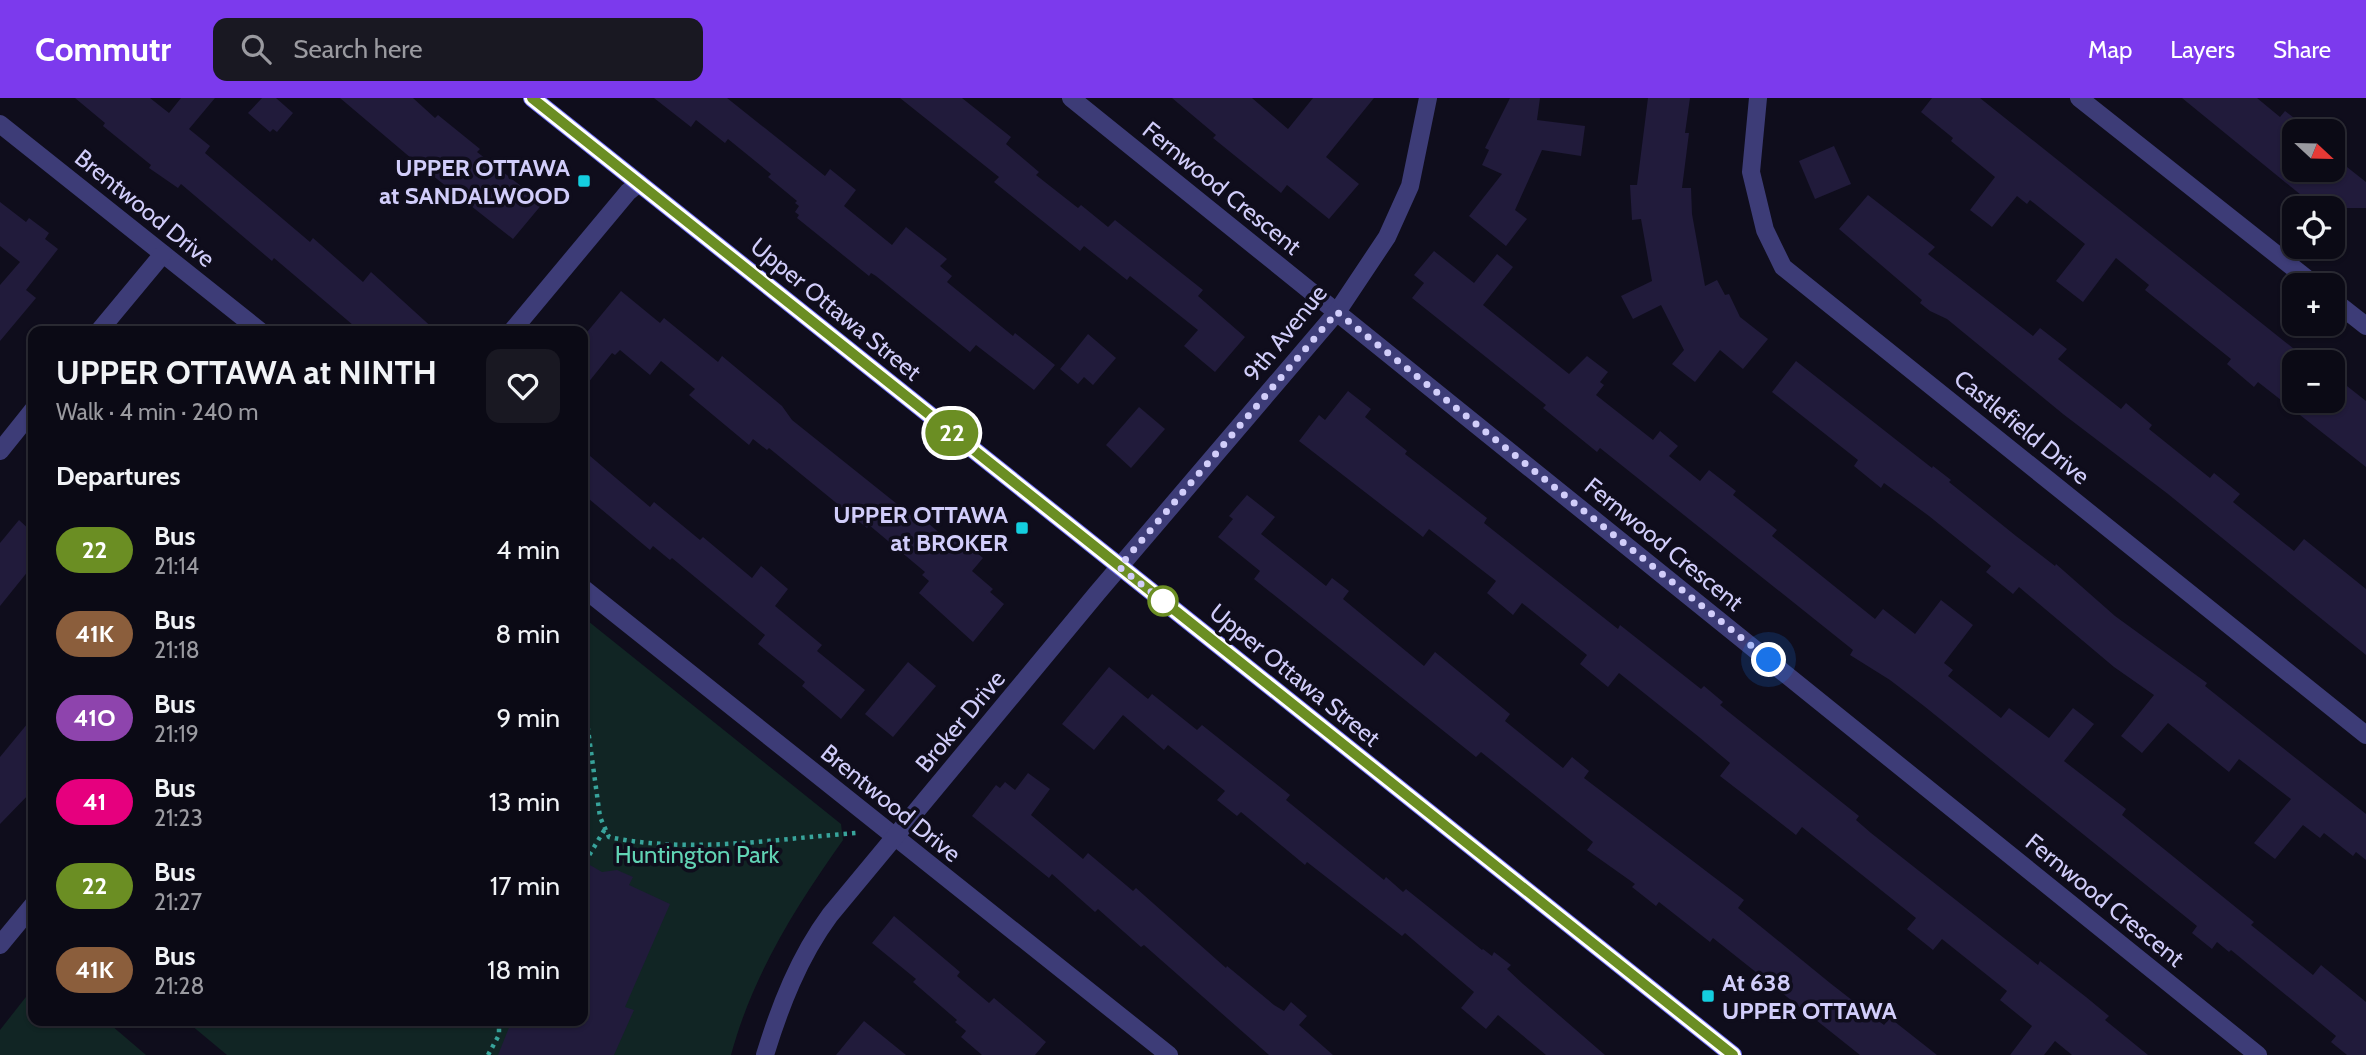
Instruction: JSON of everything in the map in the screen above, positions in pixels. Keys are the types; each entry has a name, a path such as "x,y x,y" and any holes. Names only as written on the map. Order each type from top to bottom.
{"main road":[{"name":"Upper Ottawa Street","path":"532,98 1733,1055"}],"street":[{"name":"Fernwood Crescent","path":"1071,98 2258,1055"},
{"name":"9th Avenue","path":"1119,567 1337,312 1387,237 1410,186 1428,98"},
{"name":"Castlefield Drive","path":"1758,98 1751,172 1765,230 1783,267 2366,735"},
{"path":"2080,98 2300,273"},
{"name":"Brentwood Drive","path":"0,124 254,326"},
{"path":"516,326 628,192 639,183"},
{"path":"103,326 163,254"},
{"path":"2345,309 2366,326"},
{"path":"0,451 28,416"},
{"name":"Broker Drive","path":"765,1055 774,1025 798,967 817,933 1119,567"},
{"name":"Brentwood Drive","path":"588,592 1169,1055"},
{"path":"0,945 28,911"}],"path":[{"path":"588,729 600,817 609,837 636,843 682,847 859,832"},
{"path":"588,854 606,828"},
{"path":"488,1055 499,1035 499,1026"}],"green space":[{"name":"Huntington Park","path":"588,621 841,824 843,840 808,891 763,969 731,1055 227,1055 192,1026 588,1026"},
{"path":"28,994 28,1026 112,1026 146,1055 0,1055 0,1030"}],"building":[{"path":"75,98 150,98 169,113 181,98 215,98 189,129 210,146 205,153 310,242 313,238 363,282 371,272 430,326 354,326 181,184 178,188 149,168 151,165 103,126 105,123"},
{"path":"262,98 276,98 293,113 277,132 273,129 270,132 248,113"},
{"path":"340,98 413,98 435,118 438,115 480,149 477,152 543,203 513,239"},
{"path":"654,98 727,98 825,176 830,169 856,190 844,206 892,245 906,227 947,259 940,266 952,276 947,282 1013,336 1015,333 1055,365 1034,390 976,345 970,352 876,276 871,273 869,276 797,218 797,201 768,177 771,174 728,139 725,143 696,120 691,127"},
{"path":"900,98 962,98 1011,137 1006,144 1039,172 1036,175 1078,208 1081,205 1108,227 1115,220 1203,290 1198,296 1245,337 1215,372 1184,346 1198,330 1130,276 1127,280 1084,246 1080,251 994,182 999,177"},
{"path":"1172,98 1252,98 1288,129 1313,98 1374,98 1326,157 1359,184 1329,219 1287,185 1281,193 1213,138 1216,135"},
{"path":"1510,98 1540,98 1537,120 1585,126 1581,156 1542,150 1515,210 1527,219 1506,246 1469,216 1502,174 1482,165 1489,150 1485,148"},
{"path":"1648,98 1690,98 1685,133 1689,133 1682,188 1691,188 1692,214 1705,286 1717,280 1725,295 1729,294 1740,317 1768,339 1743,369 1720,350 1695,382 1672,364 1684,350 1661,305 1633,319 1621,296 1652,281 1641,219 1632,220 1630,185 1637,185"},
{"path":"1932,98 1980,98 2295,350 2282,350 2282,401 2258,382 2254,387 2227,364 2231,359 2145,290 2149,285 2116,258 2083,302 2056,281 2085,244 2030,200 2027,204 2017,196 1992,227 1970,210 1995,177 1921,112"},
{"path":"2182,98 2257,98 2280,117 2285,111 2295,119 2282,119 2282,180"},
{"path":"1834,146 1851,184 1815,199 1799,161"},
{"path":"2345,165 2366,182 2366,208 2345,208 2345,196 2301,195 2285,182 2345,182"},
{"path":"1868,195 1935,247 1928,254 2033,336 2040,328 2067,349 2058,359 2121,409 2126,403 2152,425 2149,429 2210,478 2214,473 2240,494 2233,502 2294,551 2304,539 2366,589 2366,655 1947,319 1920,303 1922,300 1839,229"},
{"path":"0,202 26,222 29,218 49,233 45,239 58,249 26,290 36,298 0,341 0,285 20,262 0,246"},
{"path":"1434,251 1474,283 1497,254 1513,267 1483,305 1569,374 1587,356 1608,372 1600,382 1604,385 1596,395 1653,440 1660,431 1678,446 1669,456 1700,481 1709,470 1736,491 1733,495 1777,530 1772,536 1875,619 1883,609 1915,634 1941,600 1973,625 1944,663 1953,670 1948,676 2001,718 2009,708 2049,738 2073,708 2094,724 2064,761 2126,809 2122,815 2254,922 2251,925 2313,975 2321,965 2366,1002 2366,1055 2347,1055 2331,1042 2336,1036 2231,950 2229,952 2217,942 2212,949 2192,933 2197,926 1924,706 1890,680 1850,655 1853,650 1600,448 1597,452 1543,408 1546,405 1412,298 1424,283 1414,275"},
{"path":"621,291 660,323 664,318 718,362 722,356 782,406 792,420 917,520 921,517 950,542 956,535 983,558 972,571 993,589 990,592 1004,604 973,642 919,593 929,581 922,575 925,572 769,448 767,450 753,439 749,445 689,395 695,389 661,361 650,375 620,350 615,355 612,353 588,383 588,331"},
{"path":"1088,334 1116,358 1093,385 1084,377 1078,384 1060,369"},
{"path":"1796,361 1951,480 1949,482 2055,566 2056,564 2115,616 2207,683 2205,686 2366,814 2366,860 2356,852 2353,856 2324,833 2320,838 2303,825 2275,859 2254,843 2291,799 2239,759 2229,772 2168,723 2142,753 2121,736 2154,695 2114,667 2019,587 2013,594 1986,572 1991,566 1884,483 1881,488 1854,466 1858,460 1772,392"},
{"path":"2345,384 2366,401 2366,467 2297,413 2345,413"},
{"path":"1348,391 1371,409 1365,417 1407,451 1405,454 1487,518 1484,523 1618,629 1620,625 1701,689 1704,686 1723,702 1720,705 1859,816 1856,820 1871,833 2038,965 2040,961 2086,997 2109,1016 2105,1020 2148,1055 2072,1055 2055,1041 2044,1055 2010,1055 2032,1026 2000,1000 2007,991 1942,939 1933,950 1907,929 1916,918 1802,827 1796,835 1720,776 1730,763 1619,673 1608,687 1580,664 1587,655 1522,603 1513,615 1487,593 1496,581 1429,529 1423,537 1299,441 1319,415 1325,420"},
{"path":"1139,407 1165,429 1131,468 1106,445"},
{"path":"588,454 650,507 654,502 700,540 703,537 752,578 761,566 788,589 775,606 822,645 817,651 865,690 841,719 802,686 805,682 758,644 765,635 672,558 670,560 653,546 650,550 588,498"},
{"path":"1247,495 1275,517 1261,534 1326,586 1332,578 1349,591 1343,599 1424,666 1435,652 1510,714 1505,721 1563,768 1572,757 1589,771 1584,778 1744,900 1738,908 1884,1025 1890,1018 1937,1055 1860,1055 1713,938 1710,942 1659,902 1656,906 1632,887 1635,884 1587,850 1593,842 1481,752 1476,757 1254,579 1260,571 1218,537 1233,519 1229,516"},
{"path":"19,520 28,528 28,571 0,606 0,543"},
{"path":"908,662 936,686 893,737 865,714"},
{"path":"1109,667 1148,699 1152,694 1197,730 1202,725 1290,795 1286,800 1384,880 1386,877 1403,892 1406,889 1482,950 1492,956 1494,952 1511,965 1507,969 1605,1055 1546,1055 1498,1015 1486,1029 1461,1008 1474,992 1405,933 1402,936 1307,862 1305,865 1241,812 1237,816 1217,800 1225,791 1168,745 1164,750 1123,715 1094,750 1062,724"},
{"path":"28,723 28,795 0,824 0,757"},
{"path":"1028,773 1050,789 1031,815 1083,859 1088,853 1133,891 1136,888 1226,968 1227,966 1274,1005 1284,1011 1291,1002 1307,1016 1299,1025 1333,1055 1269,1055 1144,945 1141,947 1098,909 1095,912 1052,874 1049,878 972,816 996,785 1000,788 1005,782 1015,790"},
{"path":"588,864 602,872 617,870 633,877 629,885 670,904 625,1007 634,1010 614,1055 498,1055 510,1026 588,1026"},
{"path":"894,916 960,972 957,976 989,1003 994,998 1046,1042 1035,1055 982,1055 961,1037 966,1031 955,1022 957,1020 913,982 916,979 872,943"},
{"path":"864,1021 906,1055 836,1055"}],"bus line":[{"name":"22","path":"532,98 1733,1055"}],"place":[{"name":"UPPER OTTAWA at SANDALWOOD","path":"584,181"},
{"name":"UPPER OTTAWA at BROKER","path":"1022,528"},
{"name":"At 638 UPPER OTTAWA","path":"1708,996"}],"route":[{"path":"1163,601 1167,604 1119,567 1337,312 1769,660"}]}
